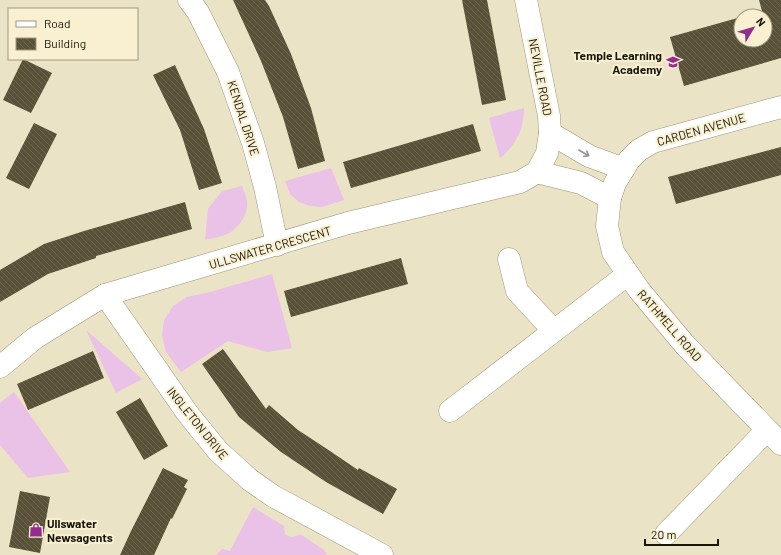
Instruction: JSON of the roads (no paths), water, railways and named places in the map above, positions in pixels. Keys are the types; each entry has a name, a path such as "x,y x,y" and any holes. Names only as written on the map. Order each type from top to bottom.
{"street":[{"name":"KENDAL DRIVE","path":"190,0 198,12 228,72 253,143 265,188 277,245"},
{"name":"NEVILLE ROAD","path":"526,0 548,110 549,144"},
{"name":"CARDEN AVENUE","path":"616,183 638,150 653,142 781,107"},
{"path":"549,144 589,156 616,183 581,183 537,172 549,144"},
{"name":"ULLSWATER CRESCENT","path":"0,366 35,338 105,295 348,224 520,182 537,172"},
{"name":"RATHMELL ROAD","path":"616,183 607,226 613,252 639,290 685,345 774,437"},
{"path":"509,259 517,291 554,331"},
{"path":"450,412 628,274"},
{"name":"INGLETON DRIVE","path":"105,295 188,414 218,451 250,480 273,496 382,555"},
{"path":"666,534 774,437"}],"place":[{"name":"Temple Learning Academy","path":"673,62"},
{"name":"Ullswater Newsagents","path":"36,530"}]}
